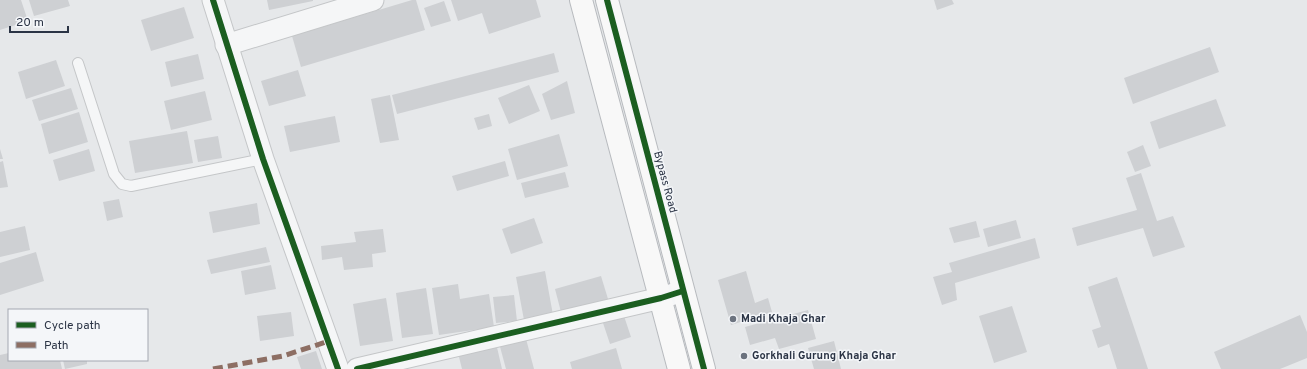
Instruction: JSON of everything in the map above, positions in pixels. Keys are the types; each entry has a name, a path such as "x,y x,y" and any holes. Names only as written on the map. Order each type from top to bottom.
{"highway":[{"path":"581,0 679,369"},
{"name":"Bypass Road","path":"606,0 704,369"}],"street":[{"path":"213,0 263,159 338,369"},
{"path":"226,45 373,0"},
{"path":"357,369 661,298 683,290"}],"lane":[{"path":"78,63 114,174 122,184 131,186 263,159"}],"building":[{"path":"0,0 21,0 28,21 0,30"},
{"path":"29,0 68,0 70,6 34,16"},
{"path":"267,0 313,0 313,1 269,10"},
{"path":"416,0 425,30 301,67 292,36"},
{"path":"451,0 536,0 541,17 489,34 482,13 458,21"},
{"path":"934,0 952,0 954,4 937,10"},
{"path":"444,1 451,21 431,27 424,8"},
{"path":"184,7 194,38 151,51 141,20"},
{"path":"1210,47 1219,72 1133,104 1124,78"},
{"path":"554,53 559,72 397,114 392,95"},
{"path":"198,54 204,79 171,87 165,62"},
{"path":"56,60 65,86 26,99 18,72"},
{"path":"298,70 306,96 269,106 261,81"},
{"path":"567,81 575,113 551,120 542,94"},
{"path":"529,85 540,111 509,124 498,98"},
{"path":"71,88 78,109 39,121 32,100"},
{"path":"205,91 212,120 171,130 164,101"},
{"path":"390,95 399,140 380,143 371,99"},
{"path":"1216,99 1226,126 1159,149 1150,122"},
{"path":"79,112 88,142 49,154 41,124"},
{"path":"489,114 492,126 478,130 474,118"},
{"path":"335,116 340,142 290,152 284,126"},
{"path":"187,131 193,163 135,173 129,141"},
{"path":"559,134 568,166 517,180 508,149"},
{"path":"218,136 222,158 198,162 194,140"},
{"path":"1143,145 1151,166 1135,172 1127,152"},
{"path":"0,149 3,159 0,159"},
{"path":"89,149 95,171 59,181 53,160"},
{"path":"3,161 8,187 0,188 0,162"},
{"path":"505,161 509,176 457,191 452,176"},
{"path":"565,172 569,187 525,198 521,183"},
{"path":"1141,173 1157,221 1173,216 1185,247 1153,257 1143,228 1077,246 1072,228 1137,210 1126,178"},
{"path":"119,199 123,217 107,221 103,202"},
{"path":"257,203 260,224 213,233 209,212"},
{"path":"534,218 543,243 511,254 502,229"},
{"path":"1016,220 1021,238 988,247 983,229"},
{"path":"976,221 980,237 954,243 949,228"},
{"path":"25,226 30,250 0,257 0,232"},
{"path":"383,229 386,252 372,254 373,267 344,270 342,257 322,260 321,246 356,242 354,232"},
{"path":"1035,238 1040,258 955,283 957,300 942,305 933,277 952,272 949,263"},
{"path":"266,247 270,262 211,274 207,260"},
{"path":"36,252 44,281 0,295 0,263"},
{"path":"271,265 276,289 245,295 241,271"},
{"path":"545,271 553,315 524,320 516,277"},
{"path":"746,271 755,303 768,298 772,312 731,325 718,280"},
{"path":"601,276 608,299 561,312 555,289"},
{"path":"1117,277 1148,369 1117,369 1109,344 1098,348 1092,330 1101,327 1088,287"},
{"path":"458,284 460,299 489,294 494,327 439,335 432,288"},
{"path":"426,288 433,334 402,338 396,293"},
{"path":"514,295 517,321 496,323 493,297"},
{"path":"386,298 393,341 360,346 353,304"},
{"path":"1012,306 1027,352 994,363 979,316"},
{"path":"808,310 816,339 779,349 775,338 750,345 745,327"},
{"path":"291,312 294,336 260,341 257,316"},
{"path":"1300,315 1307,332 1307,358 1280,369 1221,369 1214,352"},
{"path":"624,316 631,337 610,344 603,323"},
{"path":"525,335 534,369 506,369 499,343"},
{"path":"834,341 841,369 814,369 808,348"},
{"path":"496,343 502,369 462,369 458,353"},
{"path":"616,348 622,369 572,369 570,362"},
{"path":"316,351 322,369 301,369 297,357"},
{"path":"8,353 8,361 60,361 62,369 0,369 0,355"},
{"path":"63,361 87,361 87,364 65,369"}],"marked path":[{"path":"213,369 283,356 329,341"}],"cycle path":[{"path":"213,0 263,159 338,369"},
{"path":"607,0 704,369"},
{"path":"357,369 661,298 683,291"}],"place":[{"name":"Madi Khaja Ghar","path":"733,319"},
{"name":"Gorkhali Gurung Khaja Ghar","path":"744,356"}]}
